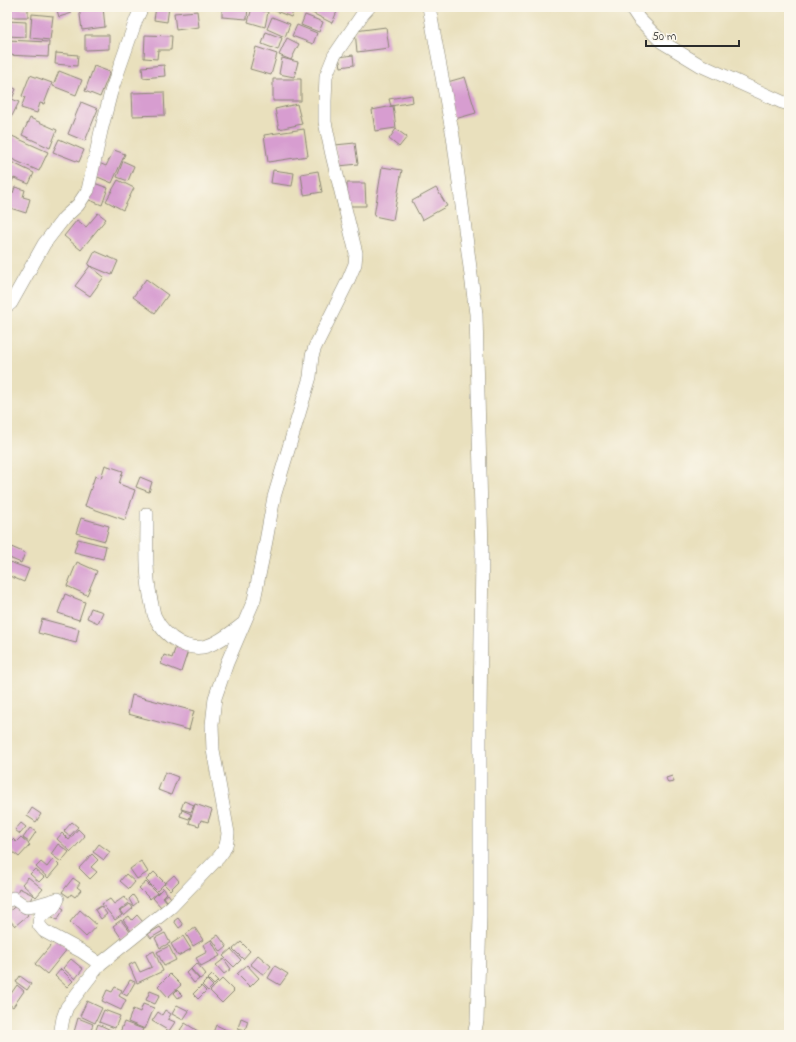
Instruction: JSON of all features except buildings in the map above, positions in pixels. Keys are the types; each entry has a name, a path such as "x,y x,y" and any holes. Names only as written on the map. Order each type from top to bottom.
{"street":[{"path":"7,306 11,303 44,244 64,218 78,205 88,190 111,92 142,7"},
{"path":"60,1035 63,1018 67,1007 100,964 171,908 225,851 228,833 214,750 212,725 215,698 227,663 254,600 274,497 310,378 312,356 355,264 356,253 353,237 332,156 325,122 326,76 334,56 369,7"},
{"path":"429,7 453,136 476,314 482,552 480,917 477,1021 474,1035"},
{"path":"631,7 639,19 662,42 700,65 789,104"},
{"path":"146,514 149,594 154,616 164,631 173,639 182,644 193,647 205,647 216,643 243,624"},
{"path":"7,901 13,898 26,907 58,899 50,911 43,914 39,919 39,925 44,931 81,951 100,964"}]}
